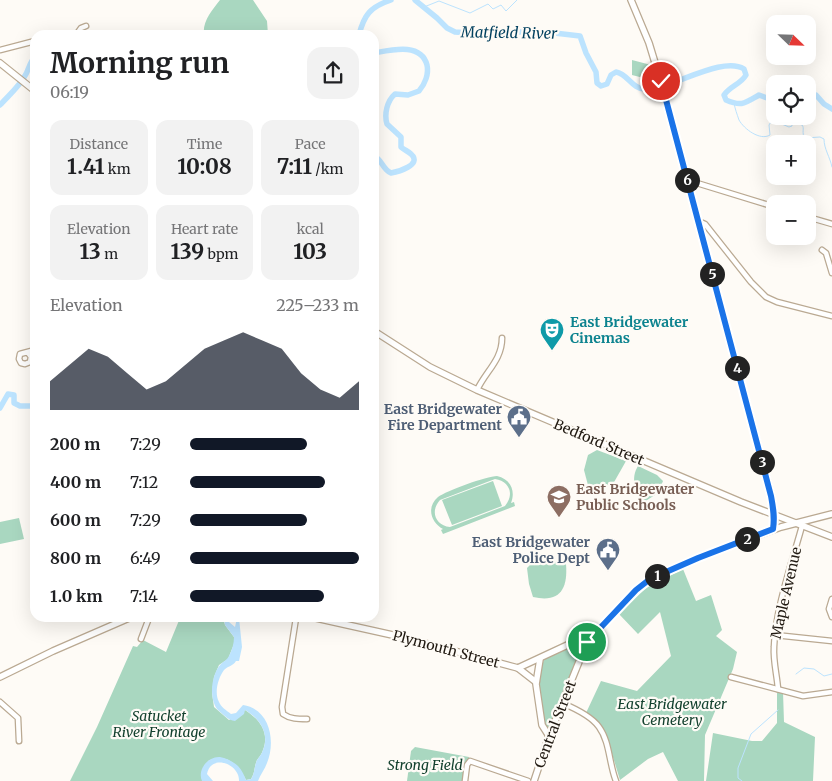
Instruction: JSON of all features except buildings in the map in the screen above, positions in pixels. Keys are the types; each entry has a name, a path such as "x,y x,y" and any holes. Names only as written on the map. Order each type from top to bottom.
{"main road":[{"path":"631,0 649,43 661,81 771,496 774,516 773,529"},
{"path":"0,63 30,87"},
{"name":"Bedford Street","path":"379,334 430,367 477,390 774,516 832,537"},
{"name":"Central Street","path":"534,781 549,736 587,642 636,590 650,579 698,558 773,529 832,514"},
{"path":"0,677 119,622"},
{"name":"Plymouth Street","path":"334,622 406,638 518,668 536,682"},
{"name":"Plymouth Street","path":"518,668 576,641 587,642"},
{"path":"540,659 536,682 542,725 549,736"}],"street":[{"path":"80,30 86,26"},
{"path":"0,50 30,42"},
{"path":"687,180 766,204"},
{"path":"816,219 832,224"},
{"path":"698,221 705,224 751,282 766,297 777,302 832,316"},
{"path":"822,250 826,253 832,273"},
{"path":"477,390 500,354 502,338"},
{"name":"Maple Avenue","path":"778,689 774,655 775,635 802,526"},
{"path":"832,599 829,607 832,617"},
{"path":"141,639 148,622"},
{"path":"295,622 282,707 285,716 307,719"},
{"path":"775,635 832,641"},
{"path":"731,677 802,696 832,692"},
{"path":"0,702 18,718 18,741"},
{"path":"562,703 584,715 599,727 604,737 616,781"},
{"path":"465,781 467,765 470,761 528,781"}],"green space":[{"path":"220,0 253,0 267,21 268,30 204,30 211,12"},
{"path":"632,60 651,65 655,81 632,75"},
{"path":"597,450 626,461 613,484 589,489 584,470 588,455"},
{"path":"638,466 657,475 663,481 658,493 641,504 634,480"},
{"path":"492,477 502,477 508,482 513,494 511,503 514,502 515,506 443,534 441,530 443,529 433,519 431,510 434,501 449,491","holes":["495,479 507,485 510,493 505,506 450,527 445,526 436,517 435,509 440,500"]},
{"path":"493,481 502,506 452,525 442,500"},
{"path":"19,518 24,539 0,544 0,522"},
{"path":"546,560 566,564 564,587 556,596 550,598 533,597 527,568 532,563"},
{"name":"East Bridgewater Cemetery","path":"683,569 696,601 711,595 722,630 716,636 737,652 733,669 705,735 704,781 678,781 663,752 648,759 620,780 605,731 598,722 586,713 601,681 637,691 671,656 660,612 638,634 619,614 646,588"},
{"name":"Satucket River Frontage","path":"178,622 224,622 234,637 234,644 228,659 219,665 214,677 212,693 214,707 229,720 245,710 262,727 265,743 251,779 246,780 240,769 226,759 220,758 208,761 203,781 70,781 97,727 133,646 137,647 143,640 166,652"},
{"path":"579,643 583,648 551,727 546,729 544,727 538,682 541,665 545,659"},
{"path":"777,690 783,692 784,722 815,737 813,781 706,781 713,733 752,741 762,741 777,723"},
{"name":"Strong Field","path":"415,747 469,757 465,781 407,781 411,751"}],"water":[{"path":"225,622 229,622 235,627 236,622 239,622 242,647 239,661 236,661 224,670 220,677 217,686 218,698 221,705 231,714 236,713 243,705 252,708 265,719 270,736 270,754 258,781 239,781 235,770 225,763 214,764 210,768 207,774 213,781 202,781 201,777 202,768 205,764 211,759 220,757 236,765 242,771 246,780 251,779 265,744 264,732 255,717 245,710 244,714 235,721 227,718 219,711 213,701 212,688 215,674 228,657 234,642 234,637"}],"waterway":[{"name":"Matfield River","path":"361,30 363,22 373,9 391,0"},
{"name":"Matfield River","path":"415,0 447,28 455,32 498,35 519,32 546,32 580,36 596,72 597,83 601,86 607,84 611,75 616,72 620,73 637,87 645,89 656,88 710,69 734,66 744,69 746,75 724,95 726,100 740,104 759,95 766,98"},
{"path":"424,7 439,1 470,13 488,4 493,9 501,5 506,11 517,0"},
{"name":"Matfield River","path":"379,52 397,49 412,50 419,53 427,65 426,79 419,91 408,95 395,94 390,100 386,112 387,124 401,137 401,147 414,158 412,165 391,173 379,159"},
{"name":"Matfield River","path":"0,105 21,82 30,65"},
{"name":"Matfield River","path":"816,95 824,104 832,109"},
{"path":"734,103 741,123 757,135 770,135 769,125 772,120 789,127 792,126 792,122 802,125 805,138 820,137 824,139 832,167"},
{"path":"0,408 8,394 14,395 14,403 20,406 30,406"},
{"path":"796,674 804,668 814,669 824,676 832,674"},
{"path":"742,781 738,778 738,768 751,734 778,710"}],"place":[{"name":"East Bridgewater Cinemas","path":"552,351"},
{"name":"East Bridgewater Fire Department","path":"519,438"},
{"name":"East Bridgewater Public Schools","path":"559,518"},
{"name":"East Bridgewater Police Dept","path":"608,571"}],"route":[{"path":"587,642 636,590 650,579 668,570 773,529 775,518 771,496 661,81"}]}
